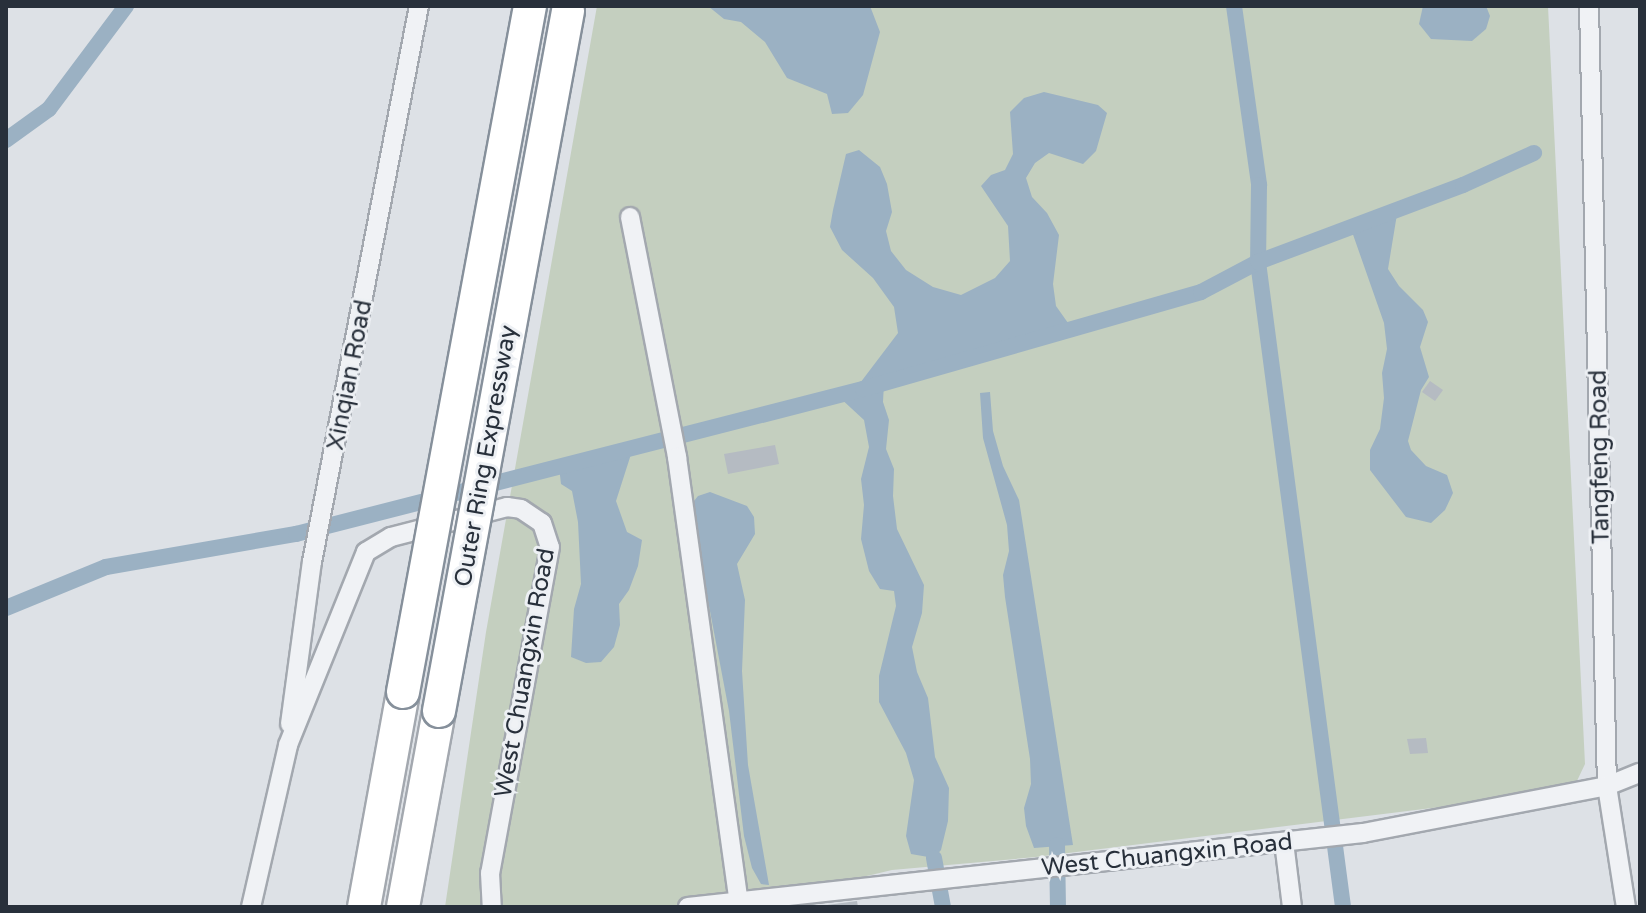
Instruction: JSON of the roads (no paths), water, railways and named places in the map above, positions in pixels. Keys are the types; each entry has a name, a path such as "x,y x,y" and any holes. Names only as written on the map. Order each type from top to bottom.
{"highway":[{"name":"Outer Ring Expressway","path":"364,907 530,6"},
{"name":"Outer Ring Expressway","path":"403,907 570,8"}],"street":[{"name":"Xinqian Road","path":"288,745 312,562 419,6"},
{"name":"Tangfeng Road","path":"1589,6 1607,786 1626,907"},
{"path":"630,217 677,457 739,901"},
{"name":"West Chuangxin Road","path":"251,907 288,745 366,552 391,537 507,507 532,514 542,523 550,547 490,873 492,907"},
{"name":"West Chuangxin Road","path":"688,907 1363,833 1607,786 1640,773"},
{"path":"1284,842 1292,907"}],"water":[{"path":"708,6 870,6 880,32 863,95 848,113 832,114 827,94 787,78 765,42 741,22 724,19"},
{"path":"1423,6 1486,6 1490,16 1486,29 1472,41 1431,39 1419,24"},
{"path":"1044,92 1098,105 1107,113 1096,151 1083,164 1049,153 1035,163 1026,178 1032,197 1047,213 1059,235 1053,284 1056,306 1073,330 884,383 883,402 889,420 886,449 894,469 897,529 924,585 922,613 912,647 917,672 928,698 935,757 949,788 948,821 941,850 934,858 911,854 906,836 914,780 906,753 879,702 879,676 896,606 894,591 880,589 869,571 861,539 864,505 861,479 869,447 864,420 838,396 854,391 898,333 894,307 873,278 842,250 830,227 846,154 859,150 880,167 887,184 892,212 886,231 891,251 906,270 933,287 961,295 995,278 1010,261 1008,226 981,186 991,175 1005,170 1013,154 1010,112 1024,98"},
{"path":"1398,208 1388,269 1399,286 1423,310 1428,322 1420,347 1429,377 1421,390 1408,441 1411,450 1426,466 1447,475 1453,493 1445,510 1431,523 1406,517 1370,470 1370,450 1380,429 1384,398 1382,373 1387,349 1384,323 1350,226"},
{"path":"990,392 993,431 1003,466 1019,500 1073,845 1034,848 1026,826 1024,808 1031,784 1030,759 1005,597 1003,575 1009,551 1007,525 983,438 980,393"},
{"path":"633,448 616,501 627,532 642,540 638,566 629,590 619,604 620,625 614,647 601,662 586,663 571,657 574,609 581,584 578,522 572,491 561,484 559,467"},
{"path":"710,492 747,506 754,517 755,534 737,564 745,600 742,671 748,765 769,885 761,884 752,868 744,836 729,711 690,506 698,496"}],"waterway":[{"path":"6,140 49,109 126,6"},
{"path":"1234,6 1259,185 1258,262 1343,907"},
{"path":"6,608 106,567 296,534 863,389 1201,292 1258,262 1463,185 1534,153"},
{"path":"1057,845 1058,907"},
{"path":"934,858 943,907"}]}
